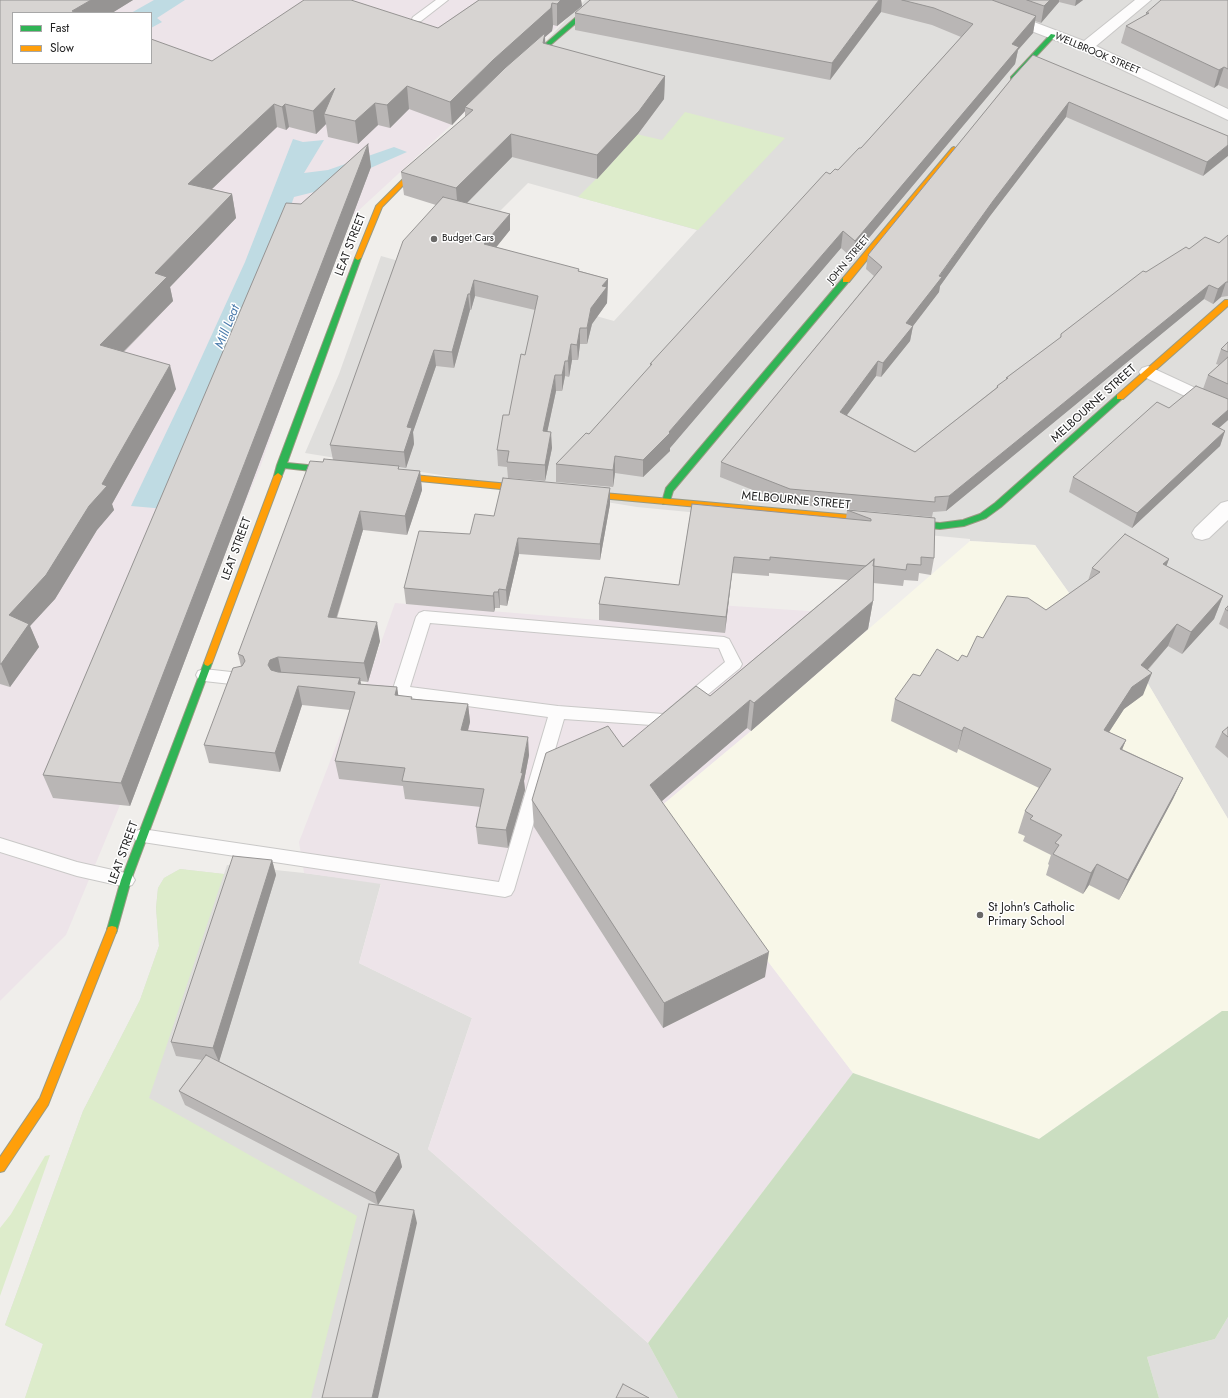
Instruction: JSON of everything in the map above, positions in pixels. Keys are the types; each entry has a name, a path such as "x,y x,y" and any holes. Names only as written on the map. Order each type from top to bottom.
{"street":[{"name":"WELLBROOK STREET","path":"963,0 1086,47 1228,115"},
{"path":"1086,47 1144,0"},
{"path":"517,72 596,2"},
{"path":"1004,88 1046,41 1054,35"},
{"name":"JOHN STREET","path":"666,502 669,490 850,276 959,142"},
{"name":"LEAT STREET","path":"0,1167 44,1101 114,924 126,880 142,836 204,675 370,225 379,206 432,153"},
{"name":"MELBOURNE STREET","path":"572,493 940,526 964,523 983,516 998,505 1228,302"},
{"path":"1148,372 1228,410"},
{"path":"281,465 344,471"},
{"path":"383,475 540,490"},
{"path":"1202,533 1228,508"}],"lane":[{"path":"417,19 442,0"},
{"path":"424,618 724,643 734,664 666,720 558,712 392,692 424,618"},
{"path":"204,675 240,679"},
{"path":"142,836 505,890 558,712"},
{"path":"0,845 77,869 126,880"}],"shaded area":[{"path":"0,0 577,0 569,16 344,224 261,465 66,935 0,1001"},
{"path":"585,0 1228,0 1228,819 1134,660 1096,631 1035,545 970,541 970,539 637,507 305,453 339,374 381,256 614,321 697,230 528,183 500,211 474,216 458,212 503,86"},
{"name":"St John's Catholic Primary School","path":"970,541 1035,545 1096,631 1134,660 1228,819 1228,1011 1222,1011 1039,1139 853,1073 654,812 751,731"},
{"path":"395,603 599,620 718,605 838,613 867,630 751,731 654,812 853,1073 648,1343 428,1149 472,1018 359,963 381,884 304,873 299,842 354,699 367,682"},
{"path":"227,865 381,883 359,963 472,1018 428,1149 648,1343 678,1398 25,1398 43,1344 5,1325 83,1111 140,1000 159,946 156,908 158,888 164,878 180,869 224,874"},
{"path":"1228,1317 1228,1398 1159,1398 1147,1357 1215,1339"}],"green space":[{"path":"685,112 785,138 698,230 578,197 611,164 636,134 662,140"},
{"path":"180,869 224,874 149,1098 357,1216 311,1398 25,1398 43,1344 5,1325 83,1111 140,1000 159,946 156,908 158,888 164,878"},
{"path":"1222,1011 1228,1011 1228,1317 1215,1339 1147,1357 1159,1398 678,1398 648,1343 853,1073 1039,1139"},
{"path":"50,1155 0,1296 0,1228 11,1214 45,1156"}],"water":[{"path":"154,0 185,0 157,18 162,22 152,27 152,12 133,12"},
{"name":"Mill Leat","path":"293,139 303,142 324,140 304,173 328,170 394,147 407,152 318,191 294,197 234,364 166,509 131,506 187,389 245,262"}],"building":[{"path":"0,0 91,0 72,11 74,12 12,12 12,64 152,64 152,39 212,61 304,0 351,0 438,28 479,0 561,0 557,4 552,3 551,8 493,60 450,102 407,86 387,105 375,103 355,121 324,114 335,88 313,111 285,104 282,107 274,104 188,184 232,194 155,273 167,277 100,345 170,365 102,484 107,486 89,506 46,575 9,615 29,624 0,664"},
{"path":"590,0 879,0 832,63 575,13"},
{"path":"902,0 992,0 1036,16 1012,44 1019,47 855,241 843,231 669,432 670,433 643,460 615,456 613,470 556,464 586,433 589,434 652,364 650,364 826,172 830,174 835,169 838,170 859,148 861,148 973,24 934,8"},
{"path":"1027,0 1050,0 1044,6"},
{"path":"1161,0 1228,0 1228,69 1224,67 1219,70 1126,26 1149,13 1146,13"},
{"path":"545,33 543,43 665,76 639,111 597,155 511,134 456,188 401,172 473,110 465,107 505,68"},
{"path":"1033,55 1228,136 1228,145 1207,162 1069,102 993,201 939,276 942,277 906,323 913,326 883,363 878,361 840,412 915,452 1008,378 1006,378 1061,337 1061,334 1143,271 1146,272 1186,247 1189,249 1205,237 1219,243 1228,235 1228,282 1218,289 1209,285 949,496 935,497 935,502 790,489 721,462 882,267 868,255 1013,77"},
{"path":"368,144 121,783 43,775 286,203 301,204"},
{"path":"443,197 510,214 484,244 579,269 578,271 608,279 602,286 607,287 591,308 587,328 580,328 577,345 571,344 568,361 565,361 562,375 555,375 543,431 551,432 545,465 507,462 509,451 497,450 503,415 509,415 521,354 525,355 538,296 474,280 470,294 468,294 452,352 434,350 407,427 412,428 404,452 330,445 403,241"},
{"path":"1228,342 1228,352 1221,349"},
{"path":"1228,357 1228,384 1208,375"},
{"path":"1196,386 1228,399 1228,410 1212,424 1225,431 1137,513 1073,477 1157,402 1169,408"},
{"path":"324,459 399,466 398,469 420,471 405,516 360,511 328,617 377,622 364,663 278,657 270,660 268,665 271,670 278,672 360,678 358,684 397,687 395,695 412,697 411,699 468,704 461,730 528,737 521,773 523,772 506,830 476,827 484,789 402,781 405,768 335,761 355,692 298,686 275,753 204,745 233,668 242,666 245,661 243,656 238,654 310,461 323,462"},
{"path":"503,478 610,488 600,544 518,538 506,590 499,589 498,592 494,592 493,596 404,588 419,531 470,534 475,514 494,516"},
{"path":"692,504 871,521 871,519 847,510 935,518 934,558 921,557 921,565 907,564 906,570 873,566 874,559 866,566 770,557 770,560 734,557 726,617 599,604 605,577 679,585"},
{"path":"1125,534 1169,559 1163,564 1223,596 1191,632 1177,624 1141,665 1152,673 1132,687 1104,730 1126,740 1120,749 1183,778 1128,880 1097,864 1091,873 1053,854 1059,845 1055,843 1062,835 1030,819 1033,816 1025,811 1051,769 964,727 962,731 895,699 913,674 920,676 937,649 958,661 962,655 967,657 977,636 983,638 1007,596 1028,598 1046,610 1100,572 1092,568"},
{"path":"874,559 873,601 754,703 750,700 650,785 769,952 664,1003 532,800 546,753 608,726 623,747 696,686 710,696"},
{"path":"1228,727 1228,737 1222,732"},
{"path":"233,856 272,860 213,1048 171,1042"},
{"path":"206,1055 399,1154 375,1193 179,1091"},
{"path":"369,1204 414,1210 372,1398 322,1398"},
{"path":"623,1384 649,1398 616,1398"}],"traffic: fast":[{"path":"525,64 600,0"},
{"path":"1013,78 1053,35"},
{"path":"278,476 358,258"},
{"path":"666,502 669,490 846,280"},
{"path":"873,520 940,526 964,523 983,516 998,505 1120,397"},
{"path":"281,465 338,471"},
{"path":"112,930 126,880 208,663"}],"traffic: slow":[{"path":"846,280 954,149"},
{"path":"358,258 379,206 424,161"},
{"path":"1120,397 1228,302"},
{"path":"208,663 278,476"},
{"path":"392,476 531,489"},
{"path":"581,494 873,520"},
{"path":"0,1167 44,1101 112,930"}],"place":[{"name":"Budget Cars","path":"434,239"},
{"name":"St John's Catholic Primary School","path":"980,915"}]}
